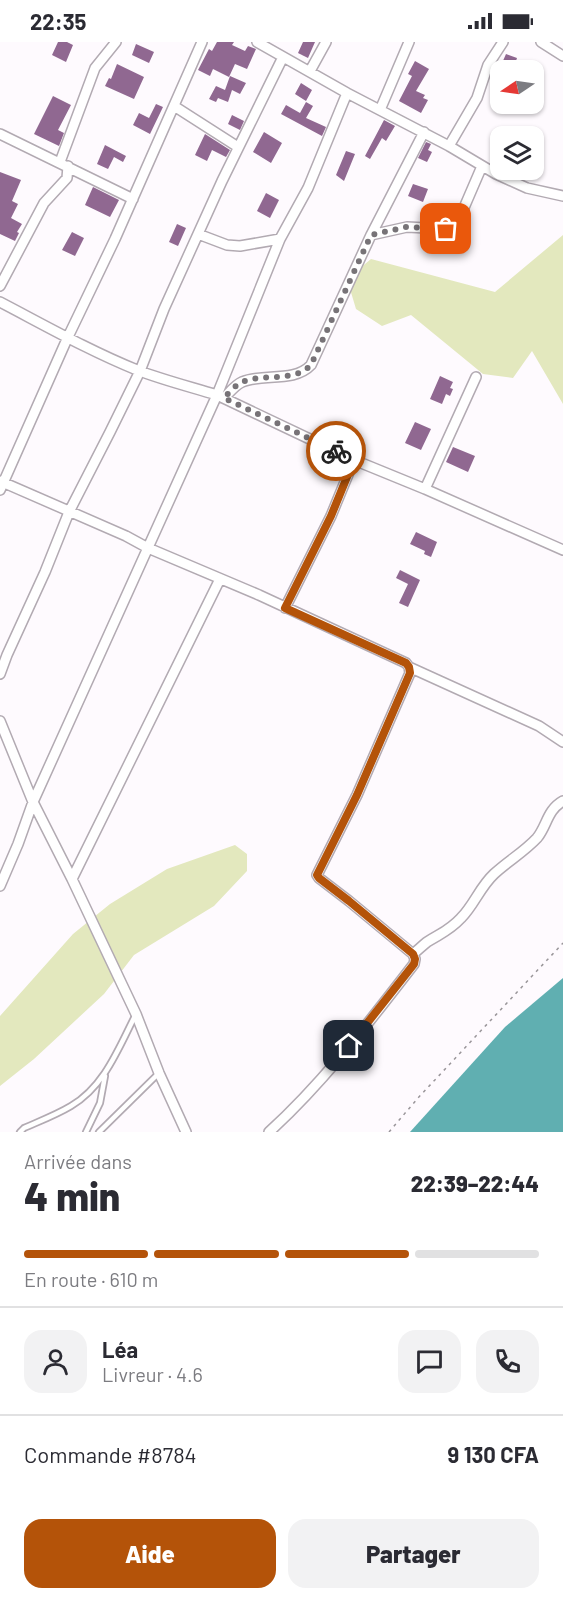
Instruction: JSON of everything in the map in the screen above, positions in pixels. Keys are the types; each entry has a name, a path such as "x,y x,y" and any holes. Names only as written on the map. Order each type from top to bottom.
{"street":[{"path":"0,286 44,203 67,178 64,164 94,68 116,42"},
{"path":"202,42 133,199 1,485 126,536 148,548 406,663 409,667 531,722 563,742"},
{"path":"256,42 347,93 424,132 496,174 527,188 563,196"},
{"path":"310,71 326,42"},
{"path":"380,110 409,42"},
{"path":"449,146 477,98 488,64 503,42"},
{"path":"541,42 563,56"},
{"path":"0,674 69,512 140,371 164,309 198,234 283,57"},
{"path":"0,886 33,802 148,548 221,397 280,239 308,188 347,93"},
{"path":"174,106 238,147"},
{"path":"221,397 240,383 251,379 297,374 305,371 311,365 371,235 424,132"},
{"path":"0,134 133,199"},
{"path":"371,235 406,227 446,229 457,224 482,166"},
{"path":"198,234 227,245 240,246 280,239"},
{"path":"0,302 68,339 140,371 221,397 354,460 563,550"},
{"path":"424,489 476,377"},
{"path":"285,608 331,516 354,460"},
{"path":"72,879 220,579"},
{"path":"269,1132 309,1093 362,1031 414,964 413,954 317,875 357,795 410,673 409,667"},
{"path":"0,721 33,802 136,1014 186,1132"},
{"path":"413,954 428,942 449,931 463,916 484,884 539,836 556,805 563,801"}],"lane":[{"path":"20,1132 72,1106 91,1091 106,1073 136,1014"},
{"path":"99,1132 159,1072"},
{"path":"86,1132 100,1103 106,1073"}],"path":[{"path":"388,1132 417,1098 563,943"}],"green space":[{"path":"563,235 563,404 532,351 513,378 483,374 411,315 382,326 356,309 347,279 371,259 495,292"},
{"path":"235,845 247,854 247,871 214,906 134,955 104,994 34,1059 0,1086 0,1016 73,934 110,904 167,869"}],"water":[{"path":"563,978 563,1132 410,1132 505,1027"}],"building":[{"path":"58,42 73,45 66,62 52,55"},
{"path":"217,42 234,42 232,45 245,51 248,46 256,49 247,69 235,64 229,77 213,69 210,76 198,70 209,49 212,51"},
{"path":"303,42 315,42 308,58 298,53"},
{"path":"136,44 154,52 149,63 132,55"},
{"path":"506,54 517,58 516,60 503,60"},
{"path":"415,61 429,69 416,91 425,95 423,98 428,100 421,113 399,101 412,76 408,74"},
{"path":"117,64 144,77 134,99 105,86 109,78 111,79"},
{"path":"230,76 246,83 240,94 232,90 228,102 218,98 216,102 209,99 216,86 225,90"},
{"path":"301,83 312,90 306,101 295,94"},
{"path":"53,96 71,105 58,130 64,133 59,146 34,134"},
{"path":"306,102 313,106 306,118 326,127 322,136 281,114 286,105 300,113"},
{"path":"156,104 163,107 150,134 133,125 139,113 149,118"},
{"path":"232,115 244,121 240,130 228,124"},
{"path":"384,120 395,126 386,141 382,138 370,159 365,156"},
{"path":"264,132 282,143 271,163 253,152"},
{"path":"205,134 230,150 226,157 212,150 207,161 195,155"},
{"path":"426,142 431,144 428,150 432,152 427,162 418,158"},
{"path":"105,145 126,156 123,162 114,157 108,169 97,164"},
{"path":"346,151 355,154 344,181 336,175"},
{"path":"0,172 21,180 12,201 18,204 11,218 22,224 15,241 0,234"},
{"path":"413,184 428,189 423,202 408,196"},
{"path":"93,187 119,200 110,217 85,205"},
{"path":"266,193 279,200 270,218 257,211"},
{"path":"177,224 186,228 178,246 169,242"},
{"path":"72,232 84,238 75,256 62,250"},
{"path":"440,376 453,382 450,396 446,394 442,404 430,399"},
{"path":"415,422 431,429 421,450 405,443"},
{"path":"453,447 475,456 468,472 446,462"},
{"path":"416,532 437,542 431,557 424,554 425,551 410,544"},
{"path":"400,570 420,580 408,607 399,603 408,584 396,578"}],"way so far":[{"path":"336,451 224,398 240,383 251,379 297,374 305,371 311,365 371,235 406,227 446,229"}],"route":[{"path":"336,451 354,460 331,516 285,608 406,663 410,673 357,795 317,875 391,935 413,954 415,959 414,964 349,1046"}]}
